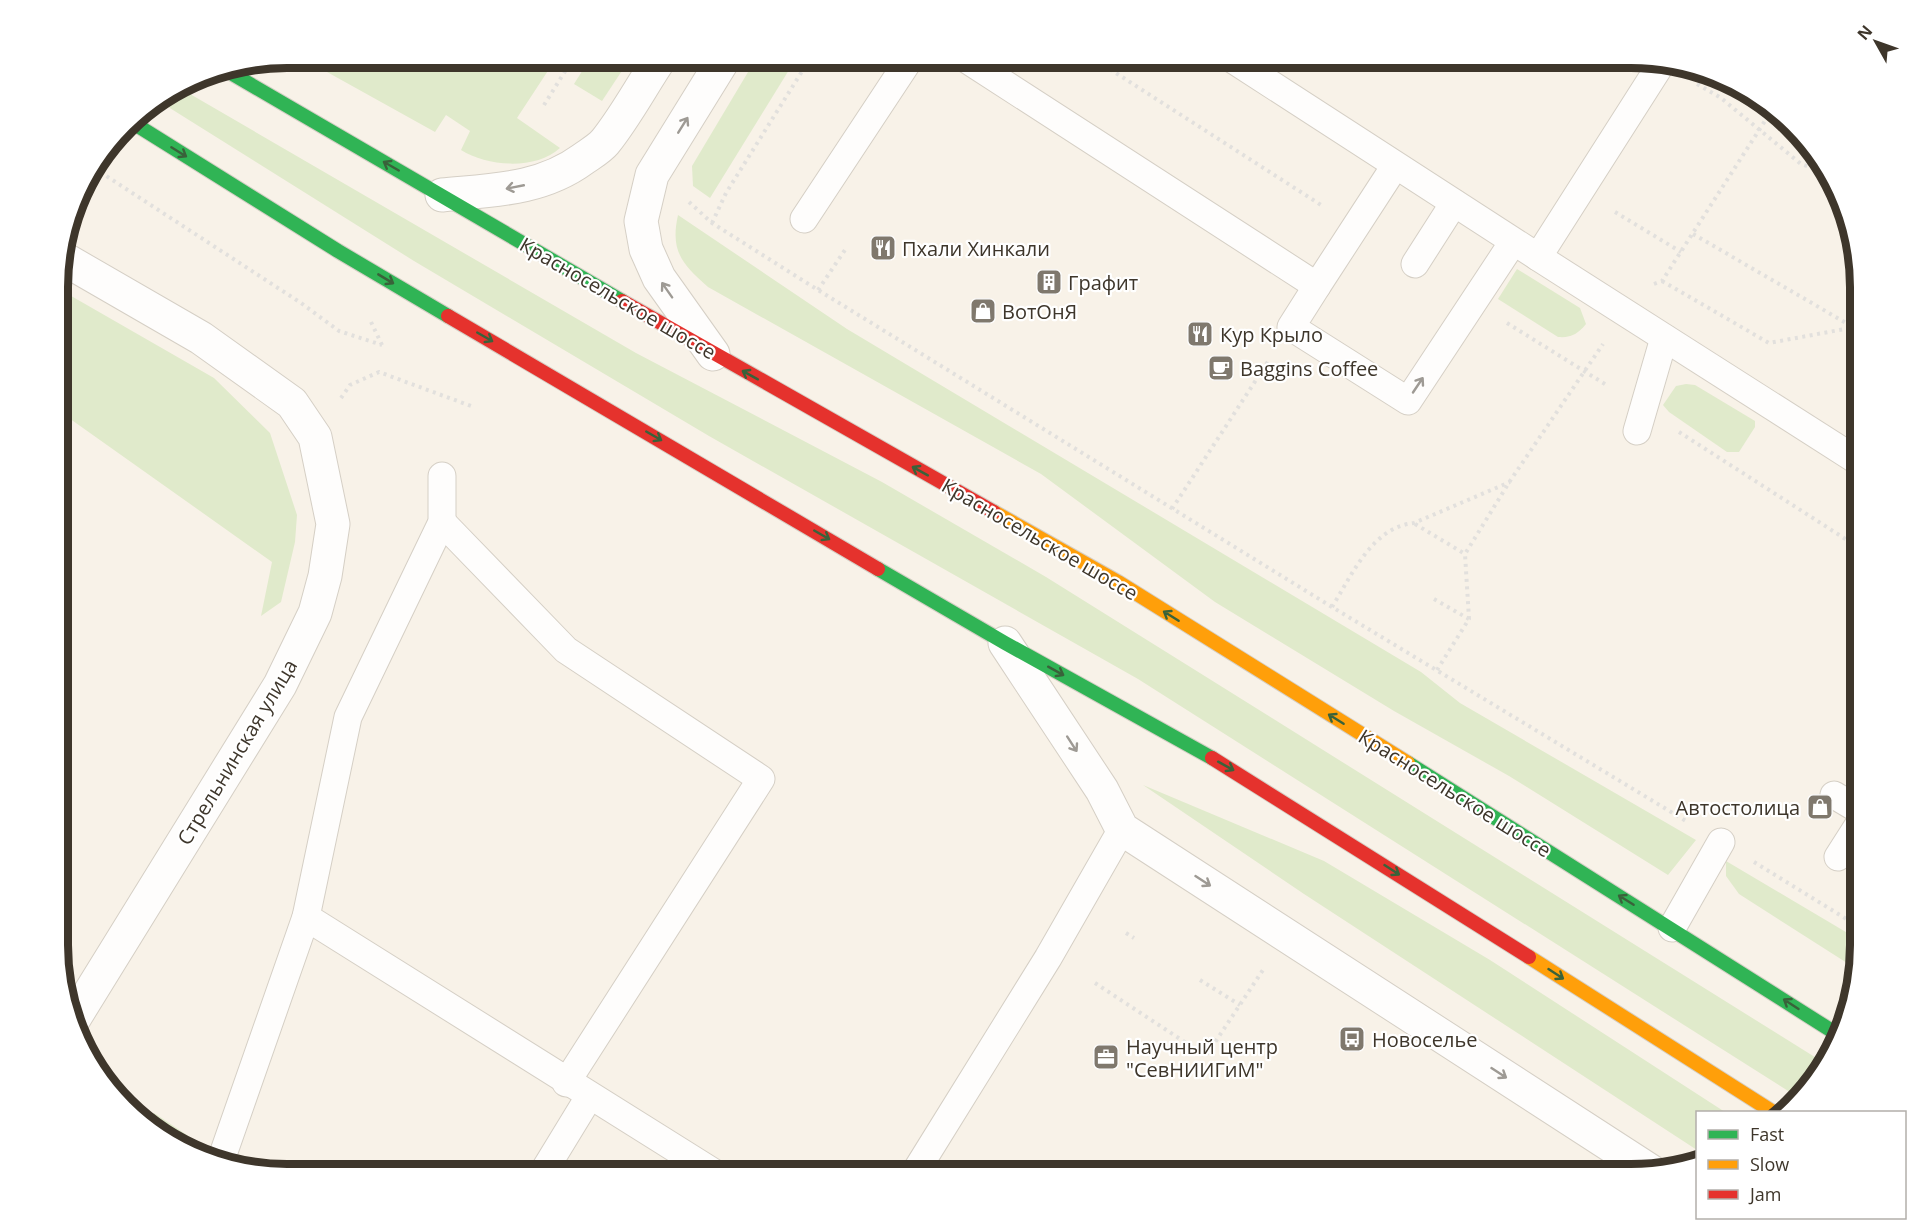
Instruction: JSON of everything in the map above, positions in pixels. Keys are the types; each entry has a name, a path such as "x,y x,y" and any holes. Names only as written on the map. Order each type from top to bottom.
{"main road":[{"name":"Красносельское шоссе","path":"233,74 713,354 1118,582 1672,928 1833,1031"},
{"path":"138,126 338,251 1005,643 1244,776 1770,1111"}],"street":[{"path":"442,195 495,191 528,185 548,180 570,168 604,144 654,68"},
{"path":"713,354 659,279 646,249 641,221 652,175 718,68"},
{"name":"Стрельнинская улица","path":"69,262 201,338 292,403 315,437 333,524 325,576 315,613 280,685 78,1012"},
{"path":"1005,643 1102,790 1122,829 1639,1163"}],"lane":[{"path":"804,219 904,68"},
{"path":"980,68 1317,286"},
{"path":"1246,68 1395,166 1850,456"},
{"path":"1538,257 1658,69"},
{"path":"1395,166 1291,327 1408,401 1514,242"},
{"path":"1415,264 1454,203"},
{"path":"1637,431 1664,338"},
{"path":"222,1154 306,917 348,717 442,522 442,476"},
{"path":"442,522 566,650 761,779 566,1083"},
{"path":"1834,795 1850,804"},
{"path":"920,1164 1048,958 1122,829"},
{"path":"1838,857 1850,838"},
{"path":"1672,928 1722,842"},
{"path":"306,917 566,1083 700,1164"},
{"path":"548,1164 589,1096"}],"path":[{"path":"544,105 567,68"},
{"path":"712,223 726,193 804,68"},
{"path":"1108,68 1323,206"},
{"path":"1695,82 1721,98 1801,164 1817,170"},
{"path":"1646,287 1662,281 1768,115"},
{"path":"100,172 301,303 339,331 382,345"},
{"path":"682,195 712,223 818,290 1332,607 1692,824"},
{"path":"1611,209 1681,252"},
{"path":"1693,234 1850,325"},
{"path":"818,290 845,250"},
{"path":"1662,281 1769,343 1850,329"},
{"path":"1498,316 1595,378"},
{"path":"1172,509 1291,327"},
{"path":"1437,670 1469,619 1466,554 1510,481 1598,352"},
{"path":"350,385 379,372 471,406"},
{"path":"1673,428 1850,542"},
{"path":"1332,607 1365,558 1391,529 1398,525 1414,524 1510,481"},
{"path":"1414,524 1466,554"},
{"path":"1434,599 1469,619"},
{"path":"1751,860 1850,921"},
{"path":"1126,933 1134,938"},
{"path":"1095,983 1206,1056 1266,966"},
{"path":"1200,980 1240,1005"}],"green space":[{"path":"320,68 550,68 517,118 560,148 550,155 538,160 512,164 472,156 461,150 470,131 446,115 435,132"},
{"path":"584,68 624,68 602,101 574,84"},
{"path":"750,68 790,68 710,198 693,186 692,166"},
{"path":"186,92 636,353 882,482 1046,577 1818,1059 1792,1093 1138,679 709,436 414,261 164,105"},
{"path":"678,215 847,329 1421,672 1460,703 1696,840 1668,875 1509,776 1394,711 1215,602 1041,474 708,287 691,271 680,256 676,238"},
{"path":"1517,269 1580,308 1586,324 1574,335 1558,337 1498,299"},
{"path":"68,294 214,378 270,433 297,515 295,542 281,602 261,616 272,562 68,417"},
{"path":"1695,385 1755,421 1755,427 1739,452 1727,452 1669,412 1663,405 1676,386"},
{"path":"1143,785 1324,861 1490,960 1723,1111 1696,1111 1696,1149 1304,894"},
{"path":"1726,861 1850,934 1850,965 1739,894 1726,876"},
{"path":"154,1113 205,1148 177,1134 152,1117"}],"traffic: fast":[{"path":"233,74 622,301"},
{"path":"138,126 338,251 448,316"},
{"path":"878,569 1005,643 1212,758"},
{"path":"1408,763 1832,1031"}],"traffic: slow":[{"path":"994,512 1118,582 1408,763"},
{"path":"1529,957 1771,1111"}],"traffic: jam":[{"path":"622,301 994,512"},
{"path":"448,316 878,569"},
{"path":"1212,758 1529,957"}],"place":[{"name":"Пхали Хинкали","path":"883,248"},
{"name":"Графит","path":"1049,282"},
{"name":"ВотОнЯ","path":"983,311"},
{"name":"Кур Крыло","path":"1200,334"},
{"name":"Baggins Coffee","path":"1221,368"},
{"name":"Автостолица","path":"1820,807"},
{"name":"Новоселье","path":"1352,1039"},
{"name":"Научный центр \"СевНИИГиМ\"","path":"1106,1057"}]}
